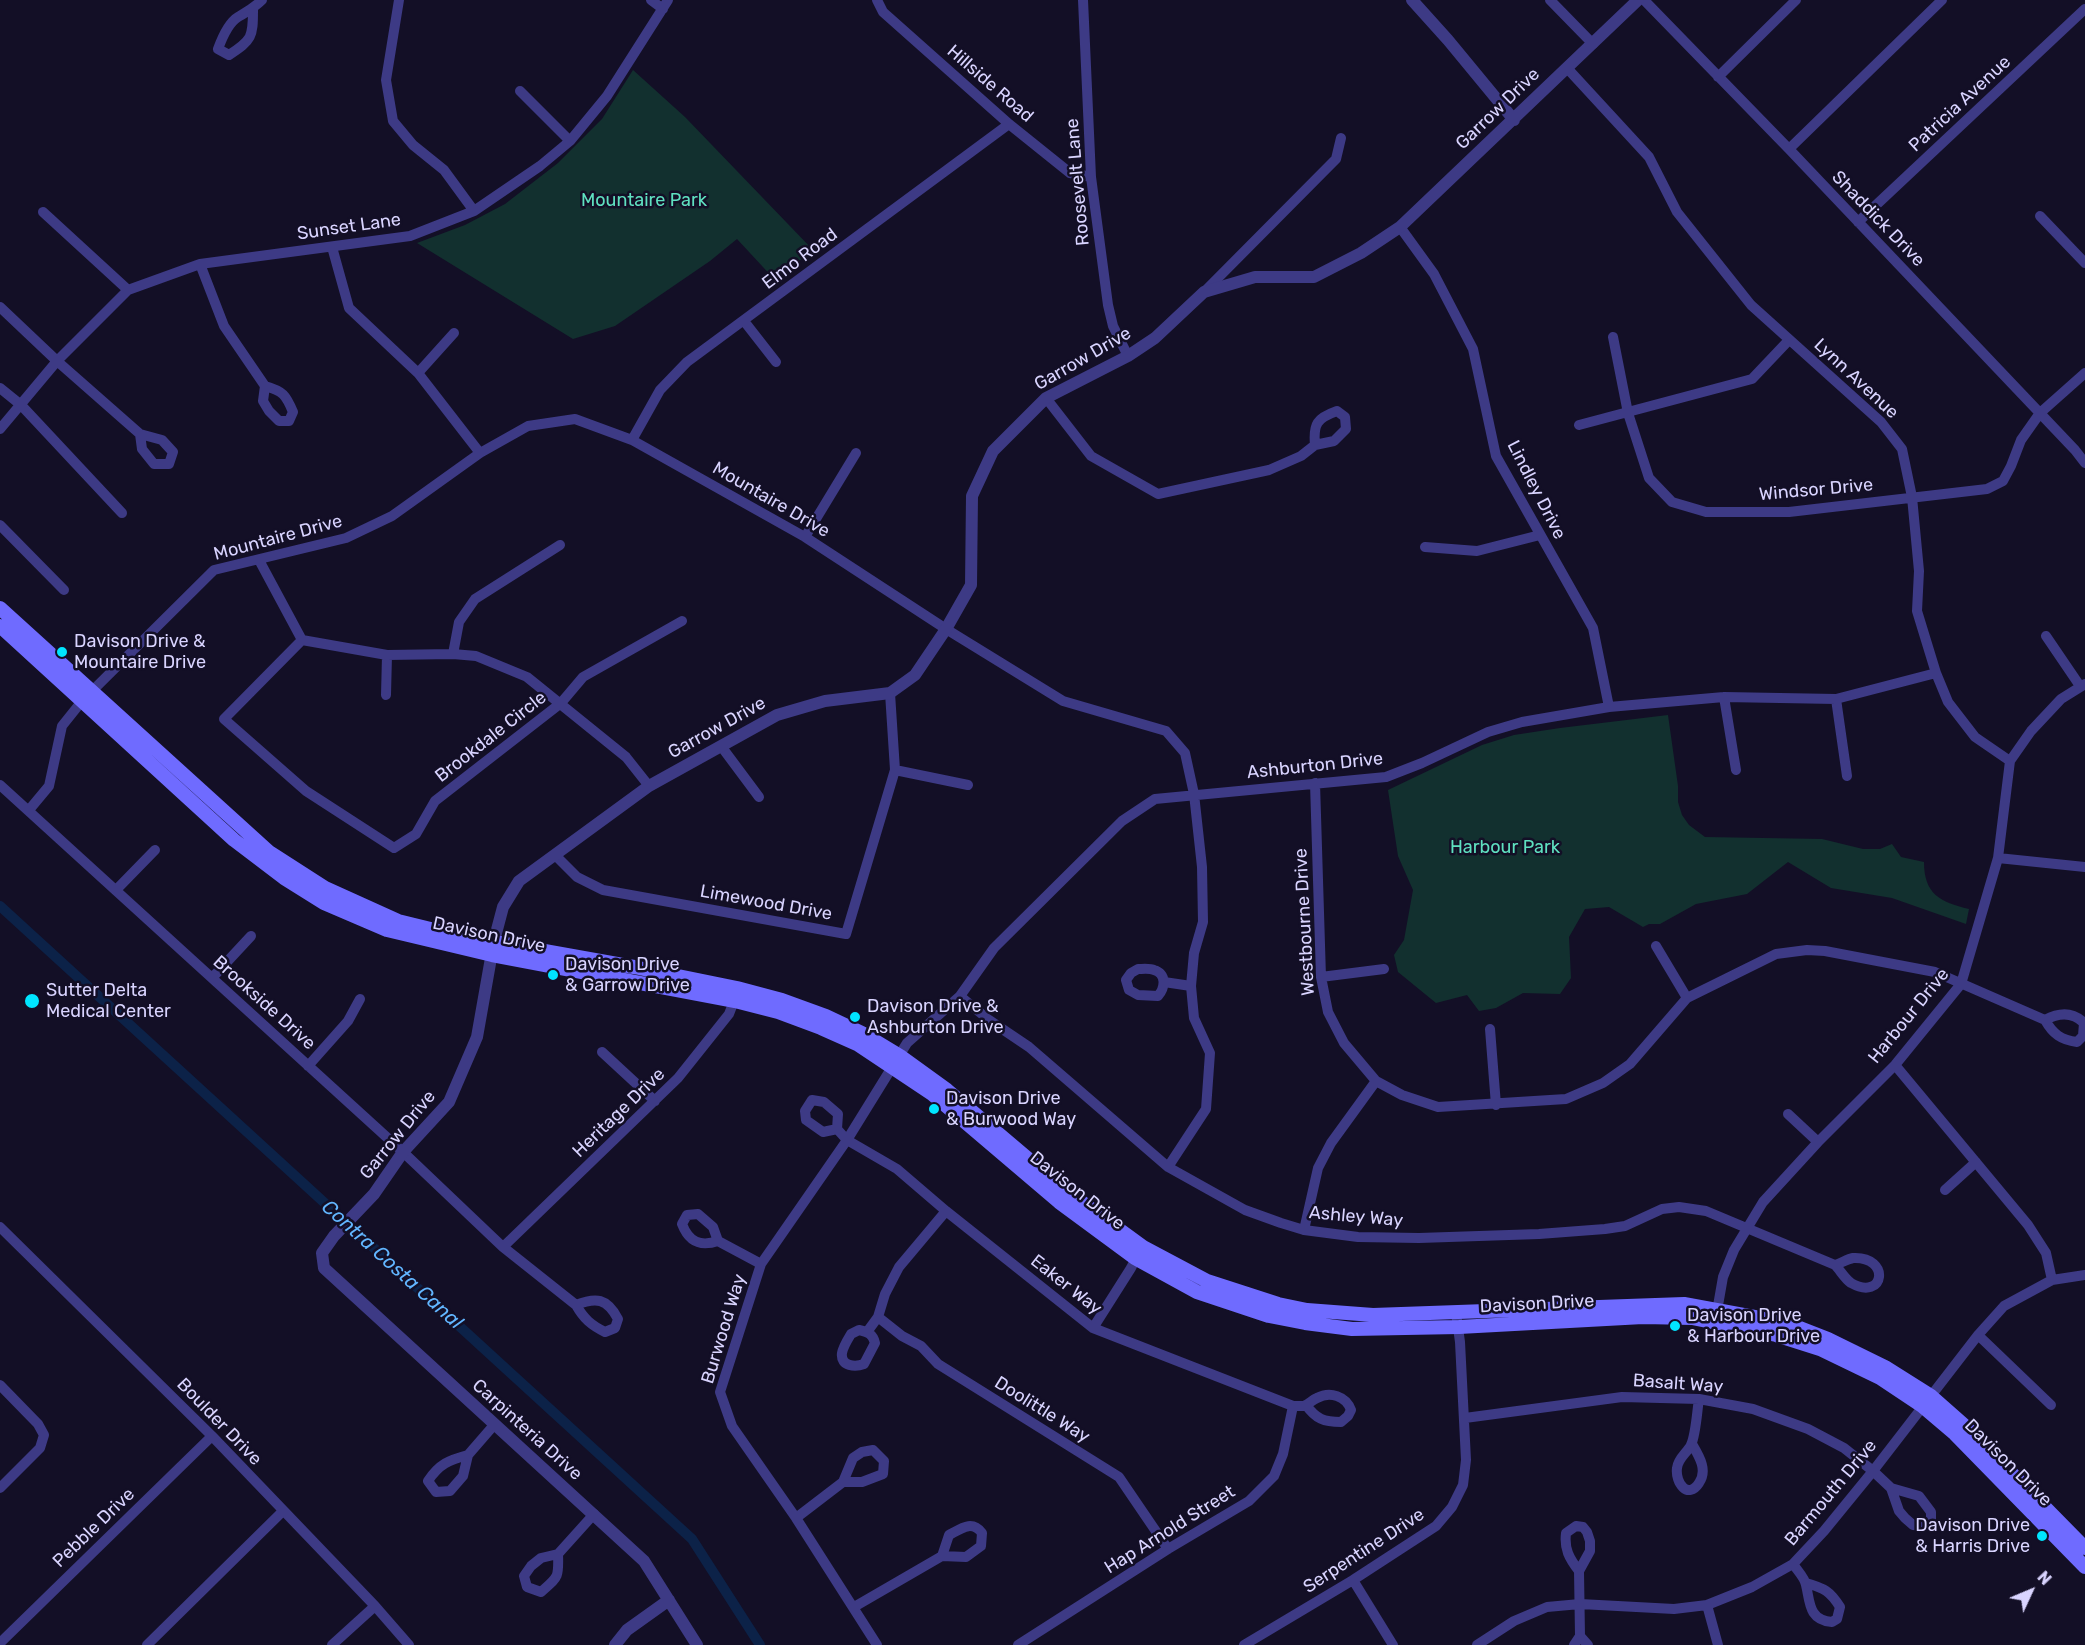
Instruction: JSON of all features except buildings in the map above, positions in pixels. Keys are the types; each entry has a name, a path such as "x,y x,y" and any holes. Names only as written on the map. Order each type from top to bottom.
{"main road":[{"name":"Davison Drive","path":"0,608 86,697 234,840 284,878 324,903 387,930 736,994 821,1028 897,1062 1059,1202 1197,1292 1278,1318 1352,1329 1458,1320 1692,1318 1716,1315 1821,1348 1926,1402 1965,1426 2082,1549 2085,1567"},
{"name":"Davison Drive","path":"0,626 86,697"}],"street":[{"path":"253,10 262,0"},
{"path":"399,0 386,80 393,121 413,145 444,170 474,211"},
{"path":"651,0 666,5"},
{"name":"Hillside Road","path":"877,0 883,12 1009,124 1070,173 1091,177"},
{"name":"Roosevelt Lane","path":"1083,0 1091,177 1108,305 1113,326 1128,356"},
{"path":"1413,0 1514,120"},
{"path":"1550,0 1593,44"},
{"name":"Garrow Drive","path":"322,1253 334,1236 374,1194 403,1152 449,1102 477,1037 503,907 519,881 649,786 777,715 825,701 890,693 915,675 946,629 971,585 972,496 993,451 1046,398 1128,356 1155,338 1204,292 1255,277 1314,277 1361,253 1400,227 1638,0"},
{"name":"Shaddick Drive","path":"1644,0 1789,149 2085,463"},
{"path":"1718,77 1796,0"},
{"path":"1789,149 1942,0"},
{"name":"Sunset Lane","path":"0,429 57,361 128,290 200,264 410,236 474,211 540,166 570,141 607,96 666,5"},
{"name":"Patricia Avenue","path":"1858,222 2085,9"},
{"name":"Lynn Avenue","path":"1567,68 1649,157 1677,212 1751,305 1881,422 1902,449 1912,497 1919,571 1917,611 1936,673 1948,702 1975,737 2010,761"},
{"path":"520,91 570,141"},
{"name":"Elmo Road","path":"632,440 660,390 687,363 1009,124"},
{"path":"1204,292 1336,159 1341,138"},
{"path":"43,212 128,290"},
{"path":"2040,216 2085,263"},
{"name":"Lindley Drive","path":"1400,227 1434,274 1473,349 1496,456 1593,628 1609,707"},
{"path":"332,247 349,308 418,373 480,453"},
{"path":"200,264 224,326 266,386"},
{"path":"0,307 140,434"},
{"path":"744,321 776,362"},
{"path":"418,373 454,333"},
{"name":"Windsor Drive","path":"1613,337 1628,413 1648,478 1672,502 1706,512 1789,512 1987,489 2003,481 2021,440 2040,413 2085,373"},
{"path":"1579,425 1752,379 1789,340"},
{"path":"0,388 21,405 122,513"},
{"path":"1046,398 1091,456 1158,494 1269,470 1301,456 1315,445"},
{"name":"Mountaire Drive","path":"28,810 49,786 62,726 86,697 214,570 346,538 392,516 480,453 528,426 575,419 632,440 805,537 946,629 1063,701 1166,731 1185,753 1194,794 1202,867 1203,922 1194,953 1191,986 1194,1018 1210,1053 1206,1109 1168,1167"},
{"path":"805,537 856,453"},
{"path":"0,525 64,591"},
{"path":"1425,548 1477,551 1540,535"},
{"path":"453,654 459,622 475,599 560,545"},
{"path":"259,560 302,640 387,655 476,656 527,677 626,758 649,786"},
{"path":"561,703 583,677 682,621"},
{"path":"2046,636 2083,685"},
{"name":"Brookdale Circle","path":"302,640 224,719 306,791 394,848 416,834 435,801 561,703"},
{"path":"386,695 387,655"},
{"name":"Ashburton Drive","path":"897,1062 907,1043 960,996 994,948 1122,821 1155,799 1386,777 1488,732 1522,722 1609,707 1724,697 1836,699 1936,673"},
{"name":"Harbour Drive","path":"1716,1315 1723,1277 1734,1250 1746,1227 1777,1185 1895,1065 1961,984 1998,858 2010,761 2031,731 2061,699 2083,685"},
{"name":"Limewood Drive","path":"555,855 577,877 603,890 846,934 895,770 890,693"},
{"path":"1724,697 1736,770"},
{"path":"1836,699 1847,776"},
{"path":"721,747 759,797"},
{"path":"895,770 968,785"},
{"name":"Westbourne Drive","path":"1315,783 1321,977 1329,1012 1344,1043 1376,1081 1402,1095 1438,1107 1566,1099 1603,1083 1630,1064 1687,998 1776,954 1808,950 1826,951 1935,972 2045,1020"},
{"name":"Brookside Drive","path":"0,785 403,1152 503,1247 576,1305"},
{"path":"116,890 155,850"},
{"path":"1998,858 2085,867"},
{"path":"212,978 251,936"},
{"path":"1656,946 1687,998"},
{"path":"1321,977 1384,969"},
{"path":"1164,982 1191,986"},
{"name":"Heritage Drive","path":"503,1247 678,1078 729,1014 736,994"},
{"name":"Ashley Way","path":"960,996 989,1020 1029,1047 1168,1167 1245,1210 1304,1230 1358,1238 1419,1239 1539,1234 1625,1226 1662,1209 1680,1207 1706,1211 1835,1265"},
{"path":"308,1066 348,1021 360,999"},
{"path":"1490,1029 1496,1105"},
{"path":"602,1052 655,1101"},
{"name":"Burwood Way","path":"877,1645 796,1518 732,1426 720,1392 761,1264 847,1140 897,1062"},
{"path":"1895,1065 2028,1225 2046,1253 2052,1280"},
{"path":"1304,1230 1318,1168 1331,1143 1376,1081"},
{"path":"1788,1114 1818,1142"},
{"name":"Eaker Way","path":"837,1129 847,1140 897,1169 946,1211 1094,1328 1293,1406"},
{"path":"1945,1190 1976,1162"},
{"path":"867,1332 878,1317 885,1294 899,1267 946,1211"},
{"name":"Boulder Drive","path":"0,1227 212,1436 375,1606 409,1645"},
{"path":"718,1241 761,1264"},
{"name":"Carpinteria Drive","path":"322,1253 324,1268 644,1562 697,1645"},
{"path":"1094,1328 1139,1253"},
{"name":"Barmouth Drive","path":"1477,1645 1514,1621 1546,1607 1580,1604 1674,1610 1707,1605 1752,1587 1793,1564 1873,1471 1978,1335 2004,1306 2052,1280 2085,1275"},
{"name":"Doolittle Way","path":"878,1317 902,1336 921,1346 938,1364 1119,1477 1168,1549"},
{"name":"Serpentine Drive","path":"1244,1645 1353,1580 1436,1526 1452,1507 1463,1485 1466,1460 1458,1320"},
{"path":"1978,1335 2051,1405"},
{"path":"0,1384 38,1424 44,1435 40,1448 0,1488"},
{"name":"Basalt Way","path":"1465,1418 1622,1397 1699,1399 1753,1409 1808,1429 1844,1448 1891,1488"},
{"path":"1692,1444 1699,1399"},
{"path":"1293,1406 1306,1406"},
{"name":"Hap Arnold Street","path":"1018,1645 1168,1549 1249,1501 1274,1476 1283,1454 1293,1406"},
{"path":"468,1455 494,1425"},
{"name":"Pebble Drive","path":"0,1643 212,1436"},
{"path":"796,1518 843,1482"},
{"path":"147,1645 283,1511"},
{"path":"558,1554 594,1514"},
{"path":"854,1607 942,1556"},
{"path":"1793,1564 1806,1583"},
{"path":"1579,1571 1580,1604 1577,1640 1588,1645"},
{"path":"1353,1580 1393,1645"},
{"path":"615,1645 627,1630 669,1600"},
{"path":"1707,1605 1718,1645"},
{"path":"332,1645 375,1606"}],"green space":[{"name":"Mountaire Park","path":"633,70 685,117 813,250 775,280 737,239 710,261 615,326 573,339 417,243 465,225 505,204 558,163 602,119"},
{"name":"Harbour Park","path":"1668,715 1678,786 1678,802 1682,815 1689,825 1705,837 1822,839 1863,849 1880,849 1892,844 1901,857 1924,862 1927,882 1936,895 1950,903 1969,909 1966,924 1892,898 1831,888 1788,862 1747,894 1696,904 1660,924 1649,924 1643,927 1609,907 1585,909 1569,937 1571,978 1560,994 1523,993 1496,1008 1479,1011 1467,995 1436,1003 1398,972 1394,955 1404,940 1413,890 1398,856 1388,790 1482,745 1514,735"}],"waterway":[{"name":"Contra Costa Canal","path":"0,906 692,1539 760,1645"}],"place":[{"name":"Davison Drive & Mountaire Drive","path":"62,652"},
{"name":"Davison Drive & Garrow Drive","path":"553,975"},
{"name":"Sutter Delta Medical Center","path":"32,1001"},
{"name":"Davison Drive & Ashburton Drive","path":"855,1017"},
{"name":"Davison Drive & Burwood Way","path":"934,1109"},
{"name":"Davison Drive & Harbour Drive","path":"1675,1326"},
{"name":"Davison Drive & Harris Drive","path":"2042,1536"}]}
